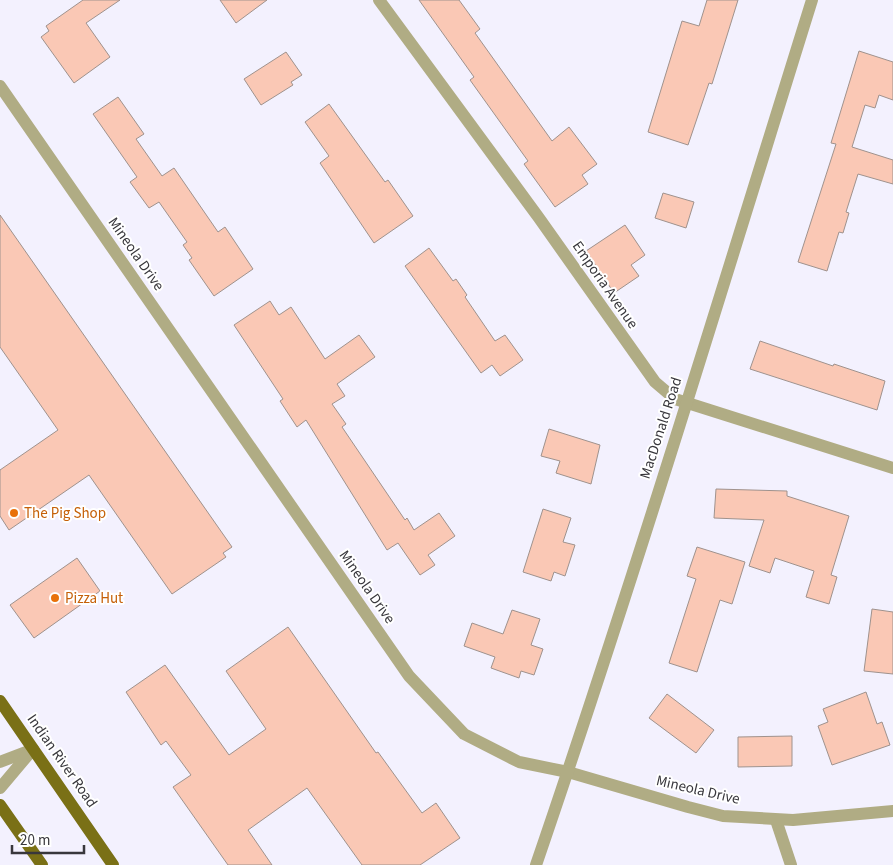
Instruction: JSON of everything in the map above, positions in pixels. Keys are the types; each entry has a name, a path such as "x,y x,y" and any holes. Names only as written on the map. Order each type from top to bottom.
{"main road":[{"name":"Indian River Road","path":"0,701 113,865"},
{"path":"0,805 42,865"}],"street":[{"name":"Emporia Avenue","path":"379,0 655,382 675,399 687,404 893,468"},
{"name":"MacDonald Road","path":"536,865 687,404 812,0"},
{"name":"Mineola Drive","path":"0,86 409,676 464,734 519,762 568,772 714,814 793,820 893,811"},
{"path":"0,762 33,749"},
{"path":"0,788 33,749"},
{"path":"776,820 791,865"}],"building":[{"path":"83,0 120,0 86,23 110,57 74,83 41,37 49,31 46,26"},
{"path":"220,0 267,0 236,23"},
{"path":"419,0 459,0 480,29 475,33 552,141 569,127 597,164 582,175 588,184 555,207 524,164 528,161 470,80 474,77"},
{"path":"707,0 738,0 712,84 709,83 688,145 648,132 682,21 699,26"},
{"path":"859,51 893,62 893,100 879,95 875,108 865,105 852,147 893,160 893,184 858,174 846,212 849,213 843,233 839,232 827,271 798,262 836,144 831,143"},
{"path":"286,52 302,75 291,82 293,85 261,105 244,79"},
{"path":"118,97 144,134 136,139 162,176 174,168 218,232 225,227 253,269 214,296 189,260 192,258 183,245 187,242 159,202 149,208 130,182 137,177 93,114"},
{"path":"329,104 385,182 388,180 413,216 374,243 320,163 329,156 305,122"},
{"path":"663,193 694,202 686,228 655,218"},
{"path":"0,215 232,547 223,553 226,557 172,594 89,475 9,530 0,516 0,470 58,430 0,347"},
{"path":"625,225 645,255 631,265 639,276 614,293 586,251"},
{"path":"429,248 453,281 456,279 467,295 465,297 495,341 505,335 523,360 500,376 492,365 481,373 405,266"},
{"path":"270,301 279,315 291,307 325,359 359,335 375,357 337,384 345,396 332,404 346,424 342,427 405,520 407,518 414,530 439,513 455,536 428,555 435,565 420,575 398,543 387,550 306,420 297,427 280,401 283,399 234,325"},
{"path":"760,341 833,366 834,364 885,381 877,410 750,369"},
{"path":"549,429 600,445 591,484 556,473 560,461 541,456"},
{"path":"716,489 787,491 787,496 849,516 831,575 837,577 829,604 806,597 814,571 775,558 770,573 749,566 764,520 714,518"},
{"path":"543,509 571,518 563,542 575,545 565,576 554,572 551,581 523,572"},
{"path":"697,547 745,562 732,604 720,600 697,672 669,663 696,579 687,576"},
{"name":"Pizza Hut","path":"77,558 100,591 34,638 10,605"},
{"path":"872,609 893,612 893,674 864,671"},
{"path":"512,610 540,619 531,645 543,649 534,675 521,671 519,678 491,668 495,657 464,646 472,623 503,634"},
{"path":"288,627 376,753 378,752 422,813 436,803 460,838 420,865 362,865 307,788 248,830 272,865 228,865 173,787 191,775 166,741 161,745 126,692 165,665 229,755 266,729 226,671"},
{"path":"866,692 877,724 882,722 890,745 832,765 818,726 828,722 823,709"},
{"path":"667,694 714,730 696,753 649,718"},
{"path":"792,736 792,766 738,767 738,737"}],"place":[{"name":"The Pig Shop","path":"14,513"},
{"name":"Pizza Hut","path":"55,598"}]}
